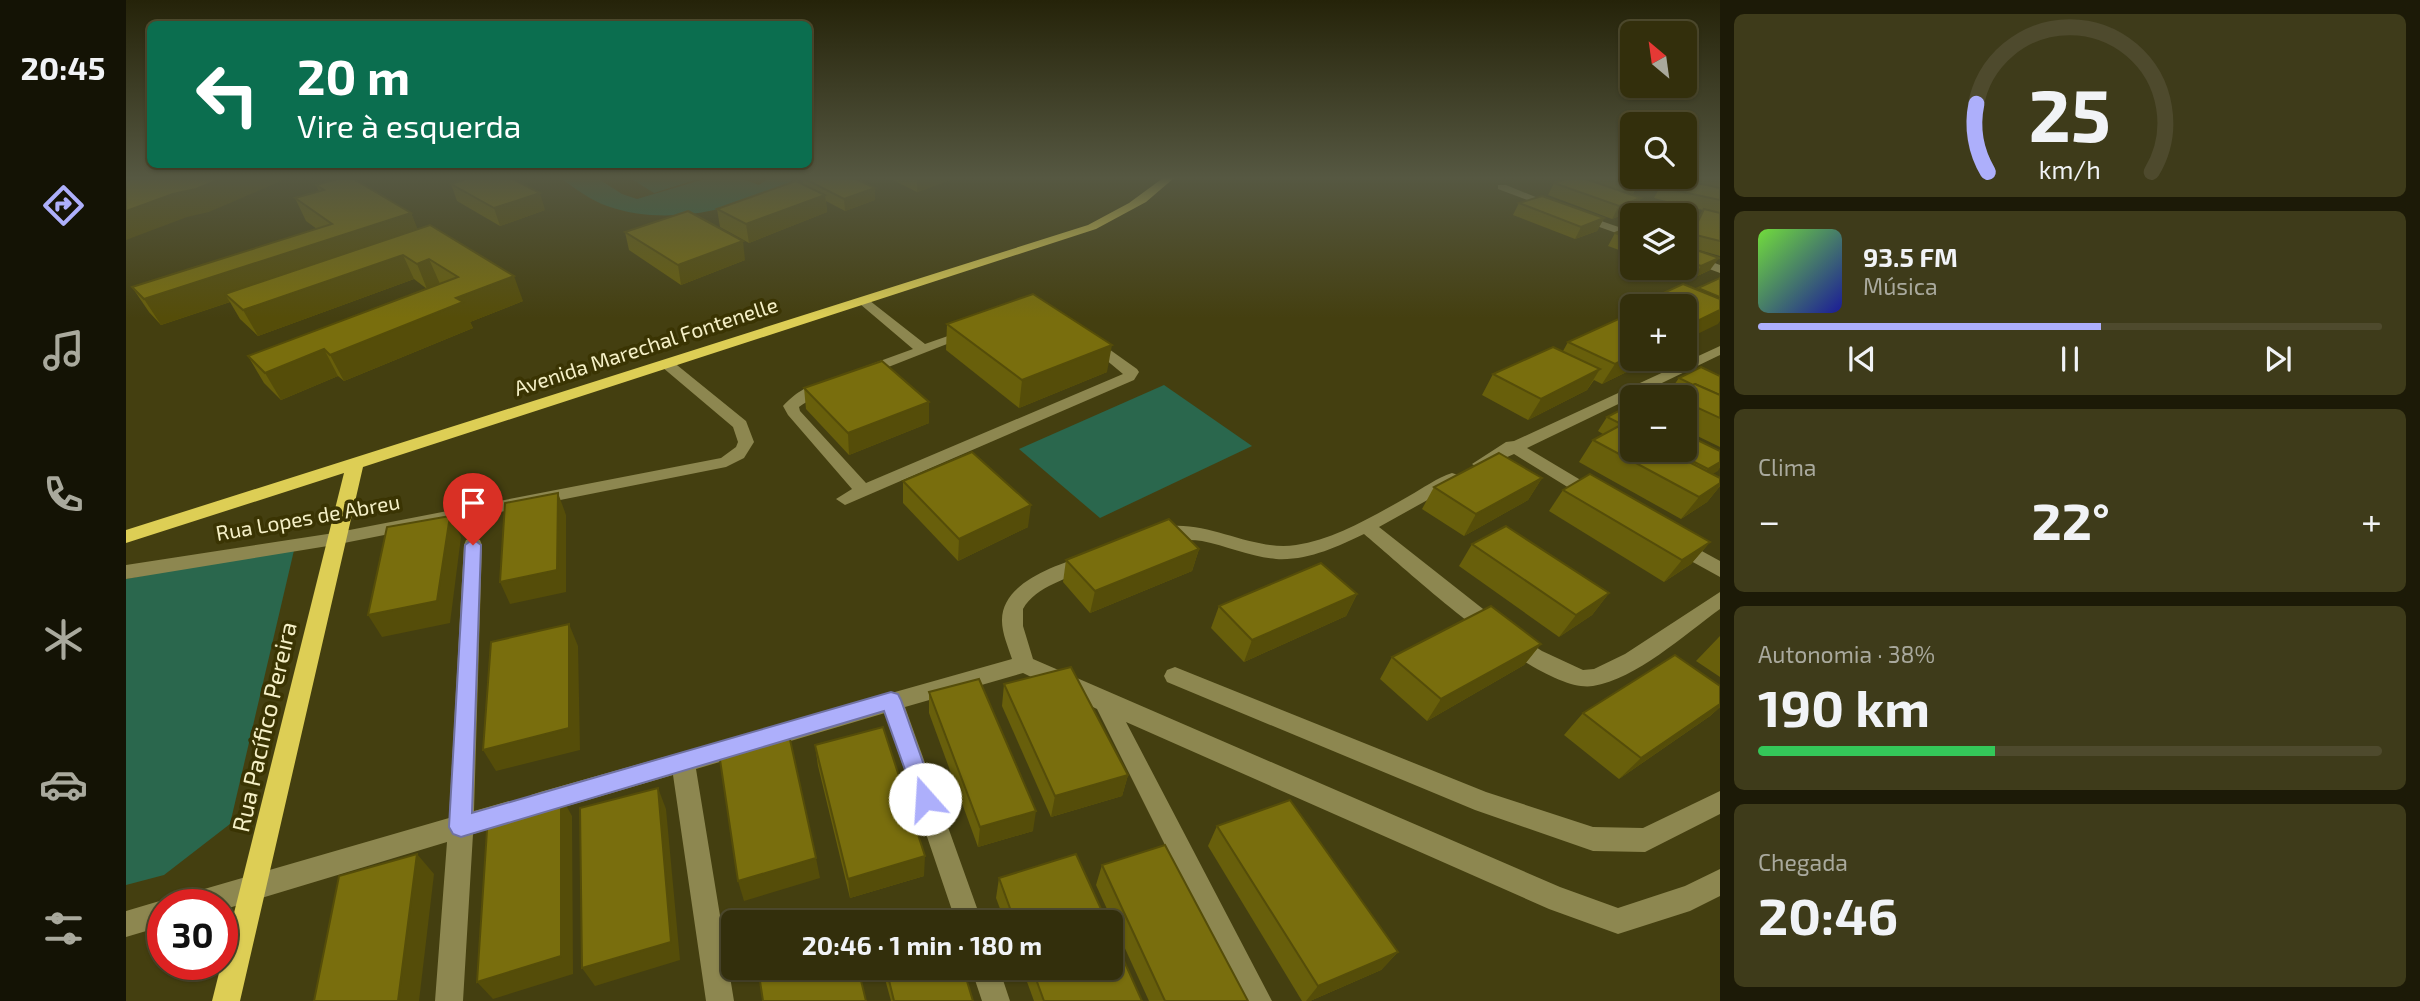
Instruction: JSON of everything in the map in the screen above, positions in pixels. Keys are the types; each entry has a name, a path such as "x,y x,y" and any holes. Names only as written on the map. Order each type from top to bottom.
{"main road":[{"name":"Avenida Marechal Fontenelle","path":"126,537 1097,225"},
{"name":"Rua Pacífico Pereira","path":"226,1001 256,887 334,539 355,464"}],"street":[{"path":"1603,225 1620,231"},
{"path":"1697,260 1720,269"},
{"path":"865,301 922,349"},
{"path":"863,490 793,412 791,406 809,392 984,328"},
{"path":"845,499 955,449 1129,377 1132,372 1127,366 1084,335"},
{"path":"1697,361 1720,350"},
{"name":"Rua Lopes de Abreu","path":"126,572 334,539 726,462 741,454 747,444 746,434 740,424 667,364"},
{"path":"1147,537 1165,532 1182,533 1278,553 1303,551 1366,526 1512,446 1677,371 1699,381"},
{"path":"1598,406 1620,417"},
{"path":"1512,446 1605,501"},
{"path":"1366,526 1503,635 1551,666 1584,679 1615,671 1720,599"},
{"path":"1662,536 1720,570"},
{"path":"449,1001 461,827 473,545"},
{"path":"1024,663 1012,618 1017,601 1029,589 1101,556"},
{"path":"238,892 1024,663 1105,702 1558,900 1618,921 1690,898 1720,882"},
{"path":"1175,676 1484,802 1593,839 1646,840 1720,802"},
{"path":"891,700 965,910"},
{"path":"1105,702 1258,1001"},
{"path":"683,761 720,1001"},
{"path":"126,924 147,918"},
{"path":"989,980 996,1001"}],"green space":[{"path":"1164,385 1252,446 1100,518 1019,449"},
{"path":"295,546 230,824 164,875 126,885 126,579"}],"building":[{"path":"330,225 375,225 144,299 132,287"},
{"path":"430,225 514,276 456,298 463,302 330,355 324,349 265,373 248,356 458,277 429,259 417,264 403,255 243,310 225,294"},
{"path":"647,225 713,225 743,241 678,265 625,232"},
{"path":"1697,225 1720,225 1720,241 1697,235"},
{"path":"1697,250 1719,258 1701,266 1697,264"},
{"path":"1720,278 1720,297 1698,288"},
{"path":"1683,284 1720,299 1720,310 1697,321 1697,294 1661,294"},
{"path":"1033,294 1112,345 1022,380 947,324"},
{"path":"1620,318 1620,362 1615,364 1568,342"},
{"path":"1553,347 1600,369 1541,399 1493,374"},
{"path":"882,361 929,402 848,433 804,388"},
{"path":"1701,367 1720,376 1720,395 1679,378"},
{"path":"1695,384 1720,395 1720,418 1697,407 1697,385"},
{"path":"1620,410 1620,424 1607,417"},
{"path":"1620,426 1620,455 1593,440"},
{"path":"1697,440 1720,451 1720,462 1708,469 1694,462 1697,462"},
{"path":"972,452 1031,505 959,539 903,481"},
{"path":"1499,453 1542,478 1476,514 1434,487"},
{"path":"1634,462 1689,462 1720,478 1720,483 1699,497"},
{"path":"1590,474 1710,542 1682,560 1563,490"},
{"path":"558,493 557,570 500,582 505,503"},
{"path":"450,516 437,601 368,615 387,527"},
{"path":"1169,519 1199,549 1095,591 1066,560"},
{"path":"1506,526 1609,593 1576,615 1472,544"},
{"path":"1321,563 1357,594 1252,640 1219,606"},
{"path":"1491,606 1541,644 1441,699 1392,657"},
{"path":"569,624 569,728 483,750 491,642"},
{"path":"1675,655 1720,686 1720,704 1641,758 1583,713"},
{"path":"1071,667 1128,775 1055,796 1004,684"},
{"path":"979,679 1036,811 980,827 929,692"},
{"path":"883,727 925,856 848,879 815,745"},
{"path":"789,735 816,858 738,881 719,753"},
{"path":"658,788 671,942 582,968 580,808"},
{"path":"561,796 561,956 477,982 488,815"},
{"path":"1290,800 1398,952 1318,986 1217,826"},
{"path":"1165,845 1248,1001 1165,1001 1102,865"},
{"path":"417,854 398,1001 314,1001 339,876"},
{"path":"1076,854 1102,910 1011,910 999,878"},
{"path":"1123,959 1142,1001 1044,1001 1036,980 1123,980"},
{"path":"760,980 861,980 866,1001 763,1001"},
{"path":"889,980 967,980 973,1001 894,1001"}],"route":[{"path":"473,545 461,827 891,700 925,799"}]}
